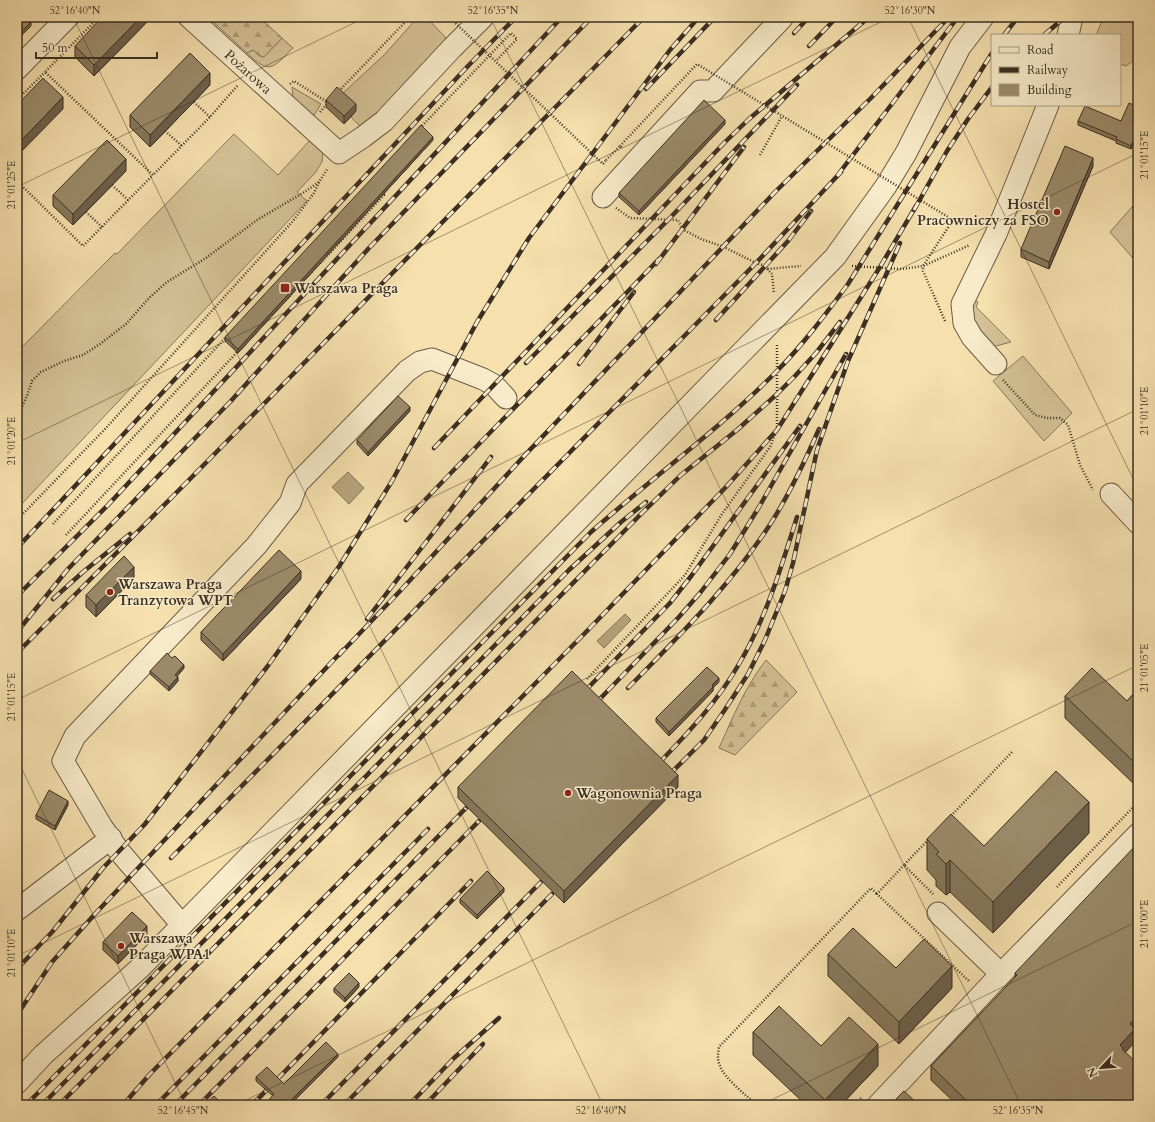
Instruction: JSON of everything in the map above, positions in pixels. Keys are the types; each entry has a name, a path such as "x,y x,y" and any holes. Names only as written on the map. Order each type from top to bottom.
{"street":[{"path":"17,69 68,17"},
{"name":"Pożarowa","path":"189,17 339,153"},
{"path":"339,153 363,137 384,120 483,17"},
{"path":"603,197 700,91 713,91 783,17"},
{"path":"17,1083 43,1055 141,967 827,265 852,234 886,186 906,153 960,47 983,17"},
{"path":"1068,34 1072,17"},
{"path":"999,372 972,337 963,318 962,304 996,234 1048,106"},
{"path":"182,925 119,851 63,761 75,736 256,546 290,503 297,484 407,371 420,362 432,359 483,379 494,385 506,398"},
{"path":"1104,494 1138,524"},
{"path":"878,1105 1001,974 1138,834"},
{"path":"17,910 111,838"},
{"path":"938,905 1001,974"}],"path":[{"path":"17,100 100,17"},
{"path":"335,95 410,17"},
{"path":"449,17 603,164 696,64 953,220 929,258"},
{"path":"418,131 511,33 517,39 496,61"},
{"path":"80,37 84,41"},
{"path":"45,72 153,175"},
{"path":"276,96 294,81 329,101 308,126"},
{"path":"17,181 83,246 182,146 238,84"},
{"path":"21,96 25,100"},
{"path":"194,102 210,116"},
{"path":"760,155 782,117"},
{"path":"165,131 182,146"},
{"path":"17,520 106,428 288,226 314,193 319,182 339,153"},
{"path":"17,416 27,396 32,381 41,372 64,361 83,355 100,344 126,324 149,298 167,282 206,258 257,220 294,199 319,182"},
{"path":"112,185 128,200"},
{"path":"66,535 379,201 384,195 380,192"},
{"path":"587,678 685,575 722,514 770,446 777,430 776,317 772,274 766,266 756,263 724,247 700,239 682,229 678,220 630,218 603,197"},
{"path":"86,212 102,227"},
{"path":"768,269 791,266 827,265 902,269 923,266 996,234"},
{"path":"53,524 230,333"},
{"path":"999,372 1035,415 1047,418 1060,418 1068,426 1080,465 1092,489 1104,494"},
{"path":"947,820 1012,752"},
{"path":"877,894 931,837"},
{"path":"904,865 938,905"},
{"path":"757,1105 724,1074 717,1056 720,1047 871,888 972,984"}],"green space":[{"path":"208,17 259,17 282,38 264,57 260,56 253,50 247,53"},
{"path":"418,17 426,17 450,42 373,123 362,127 353,120 347,108 343,93 384,55"},
{"path":"1104,17 1138,17 1138,57 1126,66 1121,64 1121,34 1096,34"},
{"path":"282,38 293,48 280,61 271,67 266,67 247,53 253,50 260,56 264,57"},
{"path":"292,87 321,104 313,117 293,97"},
{"path":"234,134 278,175 312,138 323,150 322,162 315,173 297,192 307,201 17,509 17,352 115,253 117,254"},
{"path":"1138,200 1138,264 1110,232"},
{"path":"969,298 978,302 976,307 1011,342 996,346 990,343 974,326"},
{"path":"1023,356 1072,413 1044,441 993,381"},
{"path":"766,660 797,692 735,755 719,748 734,714 752,681"}],"shaded area":[{"path":"348,472 364,488 349,504 332,487"},
{"path":"625,614 631,620 604,648 597,641"}],"building":[{"path":"17,17 26,17 31,22 17,36"},
{"path":"102,17 141,17 94,65 75,46"},
{"path":"190,53 210,73 150,135 130,115"},
{"path":"43,78 63,97 17,145 17,105"},
{"path":"337,87 356,104 344,116 326,100"},
{"path":"704,100 725,120 639,211 619,193"},
{"path":"1129,103 1138,107 1138,129 1131,146 1116,139 1117,137 1078,121 1085,106 1121,121"},
{"path":"421,125 433,137 238,349 225,337"},
{"path":"107,140 126,159 73,214 53,195"},
{"name":"Hostel Pracowniczy za FSO","path":"1065,146 1093,158 1049,262 1021,249"},
{"path":"398,396 410,407 368,452 357,440"},
{"path":"279,550 301,571 223,654 201,632"},
{"path":"124,556 134,567 96,605 86,595"},
{"path":"167,653 172,658 175,656 184,665 175,675 178,677 169,687 150,671"},
{"path":"707,667 719,678 712,685 713,687 669,732 656,718"},
{"path":"1092,668 1127,701 1138,689 1138,758 1134,762 1065,696"},
{"name":"Wagonownia Praga","path":"572,671 678,775 564,891 458,787"},
{"path":"1056,771 1089,802 993,902 950,860 946,864 936,854 939,852 927,839 951,814 984,846"},
{"path":"49,790 68,801 55,826 36,815"},
{"path":"1138,843 1138,1003 1133,1005 1137,1016 1130,1024 1135,1029 1120,1045 1123,1048 1122,1049 1138,1064 1138,1105 971,1105 931,1066 1017,975 1015,973"},
{"path":"487,871 504,888 477,915 460,899"},
{"name":"Warszawa Praga WPA1","path":"132,912 147,926 118,956 103,942"},
{"path":"853,928 896,968 924,939 952,966 899,1022 828,954"},
{"path":"349,973 359,983 345,998 334,988"},
{"path":"779,1006 821,1046 849,1017 878,1044 825,1100 753,1032"},
{"path":"326,1042 338,1054 286,1105 270,1105 267,1102 274,1094 256,1077 267,1067 284,1084"},
{"path":"904,1091 919,1105 890,1105"},
{"path":"214,1096 223,1105 204,1105"}],"railway":[{"path":"17,548 468,66 516,17"},
{"path":"17,596 108,505 562,17"},
{"path":"17,632 68,569 230,402 369,248 592,17"},
{"path":"17,653 644,17"},
{"path":"17,969 53,931 103,868 145,824 267,667 340,565 392,481 477,322 529,238 670,50 699,17"},
{"path":"646,89 715,17"},
{"path":"794,33 809,17"},
{"path":"809,46 837,17"},
{"path":"434,448 725,142 749,119 869,17"},
{"path":"339,655 525,455 775,192 870,99 949,17"},
{"path":"837,176 958,17"},
{"path":"1005,34 1018,17"},
{"path":"1045,34 1065,17"},
{"path":"26,1105 591,532 731,414 785,363 813,330 848,284 991,55"},
{"path":"526,363 669,219 797,85"},
{"path":"914,210 947,151 968,119 991,88"},
{"path":"656,264 744,147"},
{"path":"171,858 756,263 841,172"},
{"path":"123,1105 150,1074 587,631 725,488 777,430 880,267 916,206"},
{"path":"716,320 788,241 811,211"},
{"path":"669,775 704,740 748,674 765,640 785,591 793,563 817,450 848,361 900,243"},
{"path":"406,520 659,259"},
{"path":"579,364 634,292"},
{"path":"59,1105 643,512 681,475 737,430 795,376 816,353 840,322"},
{"path":"595,704 678,618 700,593 730,554 759,507 846,354"},
{"path":"584,692 670,603 800,426"},
{"path":"628,688 704,609 739,568 771,523 785,500 819,429"},
{"path":"367,619 491,457"},
{"path":"42,1105 569,570 621,522 646,502"},
{"path":"659,763 712,704 731,678 749,647 779,574 797,517"},
{"path":"53,599 83,572 130,534"},
{"path":"17,1015 52,962 94,915 343,650"},
{"path":"175,1105 466,808"},
{"path":"199,1105 479,821"},
{"path":"156,1105 428,829"},
{"path":"252,1105 471,881"},
{"path":"321,1105 541,882"},
{"path":"344,1105 552,894"},
{"path":"409,1105 454,1058 499,1018"},
{"path":"425,1105 483,1044"}],"place":[{"name":"Hostel Pracowniczy za FSO","path":"1057,212"},
{"name":"Warszawa Praga","path":"285,288"},
{"name":"Warszawa Praga Tranzytowa WPT","path":"110,592"},
{"name":"Wagonownia Praga","path":"568,793"},
{"name":"Warszawa Praga WPA1","path":"121,946"}]}
